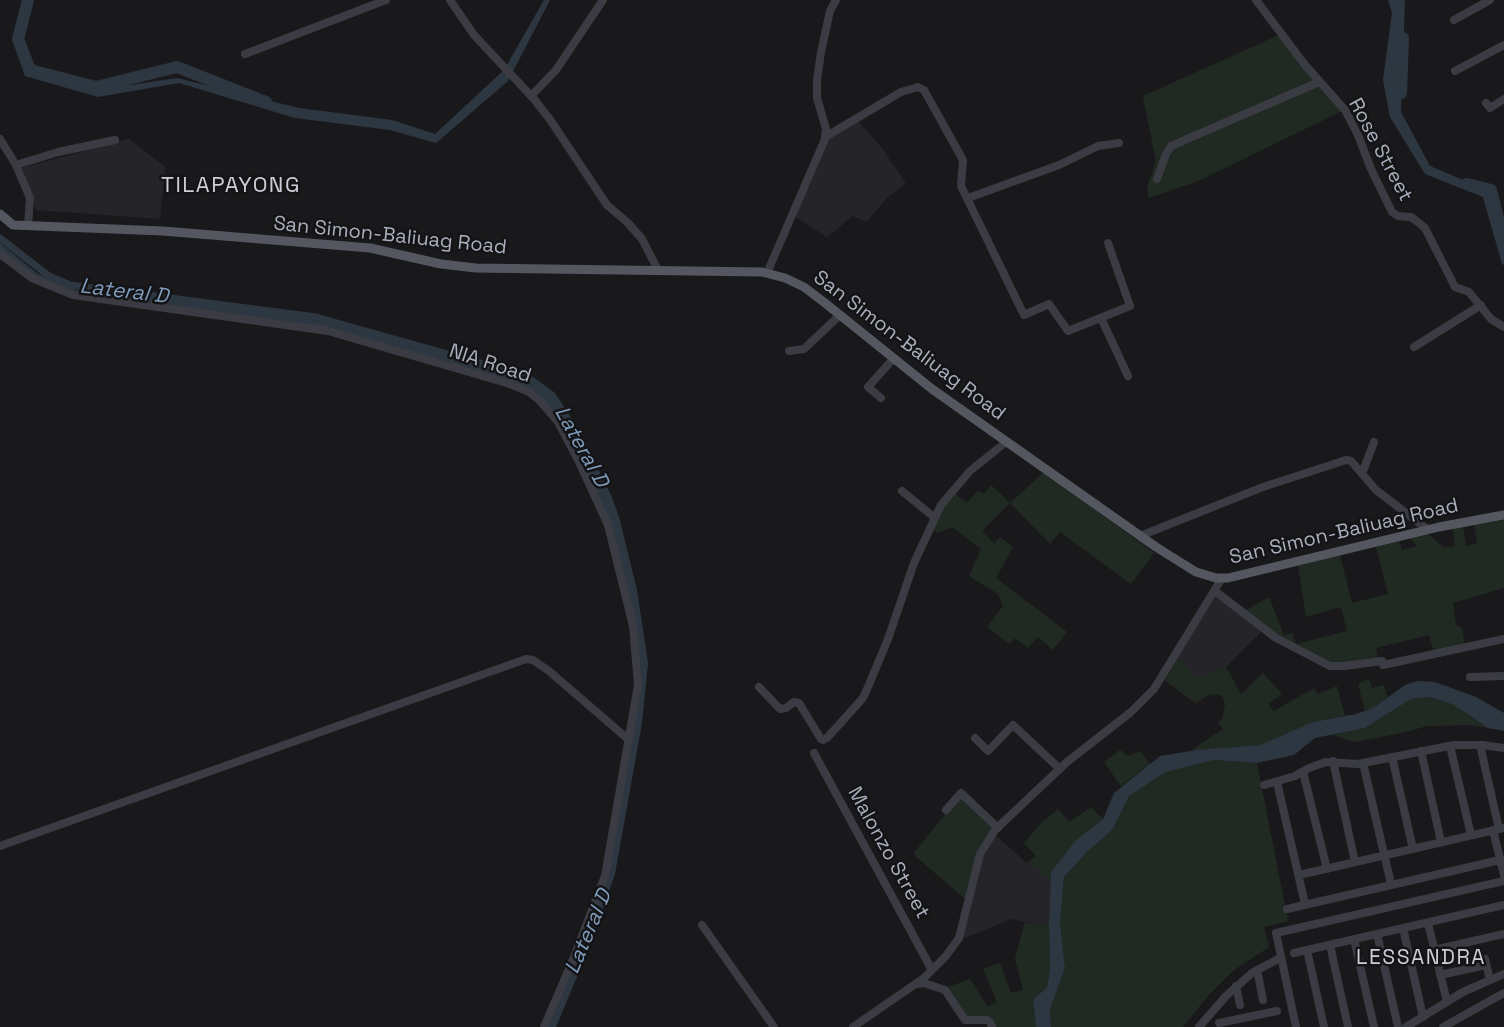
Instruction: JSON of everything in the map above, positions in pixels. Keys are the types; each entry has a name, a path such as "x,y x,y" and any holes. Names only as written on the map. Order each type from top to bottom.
{"main road":[{"name":"San Simon-Baliuag Road","path":"0,214 13,225 164,231 370,248 441,264 476,268 767,273 785,278 804,287 932,389 1140,536 1196,572 1222,578 1427,529 1504,515"}],"street":[{"path":"245,54 386,0"},
{"path":"450,0 474,35 531,96 559,132 607,205 628,223 642,240 658,270"},
{"path":"531,96 556,70 603,0"},
{"path":"767,273 825,137 826,129 817,98 817,80 820,52 830,11 836,0"},
{"name":"Rose Street","path":"1256,0 1319,82 1345,110 1392,212 1398,216 1411,217 1425,228 1455,287 1468,292 1491,319 1504,327"},
{"path":"1454,20 1490,0"},
{"path":"1455,71 1504,45"},
{"path":"1157,179 1171,146 1319,82"},
{"path":"825,137 901,92 921,88 963,160 961,186 1024,315 1049,304 1068,331 1130,306 1108,243"},
{"path":"1486,103 1490,108 1504,99"},
{"path":"0,139 16,165 30,198 28,225"},
{"path":"16,165 57,152 115,140"},
{"path":"968,198 1059,165 1098,146 1119,143"},
{"name":"NIA Road","path":"0,254 32,278 73,295 327,331 510,384 529,392 552,414 565,434 608,525 633,626 638,685 605,876 544,1027"},
{"path":"1414,347 1480,305"},
{"path":"789,351 804,349 840,315"},
{"path":"1101,318 1128,376"},
{"path":"880,398 868,387 894,358"},
{"path":"759,687 780,709 794,702 799,703 821,738 823,740 827,738 863,698 888,639 914,563 941,505 965,476 1006,442"},
{"path":"1362,474 1374,442"},
{"path":"1140,536 1263,487 1340,461 1351,461 1376,490 1427,529"},
{"path":"902,491 935,518"},
{"path":"853,1027 915,984 946,956 959,938 980,854 998,828 1060,769 1131,712 1154,689 1222,578"},
{"path":"1215,591 1276,638 1330,666 1382,660 1383,665 1504,639"},
{"path":"0,846 526,659 533,660 549,671 630,740"},
{"path":"1470,677 1504,676"},
{"path":"975,738 988,751 1013,725 1060,769"},
{"path":"1480,745 1499,829 1500,860 1504,875"},
{"path":"1264,785 1326,762 1363,762 1450,746 1480,745 1504,748"},
{"path":"1450,746 1471,835"},
{"path":"1421,751 1441,842"},
{"name":"Malonzo Street","path":"814,753 932,970"},
{"path":"1392,757 1413,849"},
{"path":"1333,761 1355,862"},
{"path":"1363,762 1391,884"},
{"path":"1303,772 1327,869"},
{"path":"1277,782 1305,904"},
{"path":"946,810 961,793 998,828"},
{"path":"1299,875 1499,829"},
{"path":"1287,909 1500,860"},
{"path":"1296,1027 1275,936 1278,932 1504,881"},
{"path":"1294,953 1504,905"},
{"path":"1428,922 1447,1002"},
{"path":"702,926 774,1027"},
{"path":"1403,928 1423,1017"},
{"path":"1377,934 1398,1027"},
{"path":"1434,950 1504,934"},
{"path":"1354,939 1374,1027"},
{"path":"1330,945 1348,1027"},
{"path":"1307,950 1324,1027"},
{"path":"1199,1027 1236,986 1257,970 1280,958"},
{"path":"1440,975 1486,962 1490,980"},
{"path":"1257,970 1263,1000"},
{"path":"1406,1027 1463,992 1504,974"},
{"path":"915,984 924,983 945,990 965,1020 987,1020 992,1027"},
{"path":"1236,986 1240,1005"},
{"path":"1443,1027 1504,993"},
{"path":"1214,1009 1220,1025 1276,1011"}],"shaded area":[{"path":"1279,35 1315,81 1170,144 1168,155 1173,148 1319,85 1342,111 1198,181 1149,198 1147,188 1156,161 1143,96"},
{"path":"856,119 882,148 906,184 889,196 866,222 853,216 827,237 794,216 827,138"},
{"path":"129,139 165,167 160,219 36,210 22,168"},
{"path":"1044,472 1154,553 1131,584 1060,532 1050,544 1010,503"},
{"path":"991,485 1010,503 982,531 994,544 1000,537 1013,547 996,578 1067,632 1053,650 1038,637 1028,648 1015,638 1010,644 987,627 1003,606 998,594 969,576 981,549 952,527 938,533 932,529 942,506 953,492 967,503 978,491 984,494"},
{"path":"1504,520 1504,588 1453,603 1456,625 1462,628 1465,646 1434,653 1429,635 1376,648 1378,659 1343,664 1332,663 1288,643 1244,611 1269,597 1284,635 1292,633 1296,644 1347,631 1341,607 1306,617 1298,565 1340,555 1352,603 1388,594 1376,546 1399,540 1402,550 1417,546 1409,537 1427,533 1443,547 1455,546 1453,529 1463,527 1466,546 1477,543 1474,525"},
{"path":"1217,594 1263,630 1226,667 1199,678 1177,657"},
{"path":"1177,657 1199,678 1226,667 1241,694 1263,673 1282,694 1268,704 1274,711 1314,688 1318,694 1337,686 1345,716 1313,722 1260,745 1190,751 1223,729 1218,722 1222,719 1225,705 1223,697 1218,694 1209,695 1195,703 1163,679"},
{"path":"1369,679 1372,688 1384,685 1387,697 1365,711 1358,684"},
{"path":"1431,697 1454,705 1488,728 1468,725 1427,726 1354,742 1332,735 1365,728 1411,699"},
{"path":"1120,750 1128,756 1140,751 1150,764 1121,786 1104,762"},
{"path":"1214,760 1257,763 1288,921 1264,927 1269,947 1234,970 1207,997 1183,1027 1051,1027 1050,1009 1065,968 1060,923 1064,877 1112,830 1129,796 1166,772"},
{"path":"961,795 993,828 965,899 913,854"},
{"path":"1091,807 1103,819 1075,841 1051,872 1051,881 1027,863 1036,856 1024,843 1041,823 1058,809 1069,822"},
{"path":"995,835 1051,881 1049,926 1011,919 962,939 982,856"},
{"path":"1025,922 1049,926 1050,970 1047,987 1033,1000 1036,1027 995,1027 993,1020 965,1018 946,988 970,979 988,1007 997,1002 983,969 1000,963 1011,993 1023,990 1015,958"}],"water":[{"path":"544,0 550,0 508,81 436,143 390,130 295,118 179,83 98,97 25,76 13,42 18,39 30,70 97,90 177,78 299,108 392,120 435,134 504,70"},
{"path":"1388,0 1405,0 1401,112 1430,166 1489,191 1504,239 1504,265 1483,197 1425,174 1390,117 1383,80 1392,13"},
{"name":"Lateral D","path":"0,243 38,274 76,290 284,314 359,330 470,364 509,373 538,388 549,396 559,409 573,429 609,502 619,517 637,590 648,663 642,723 615,874 589,948 556,1027 546,1027 602,891 640,671 610,524 556,415 541,398 347,334 76,293 41,281 0,251"},
{"path":"1417,681 1435,682 1476,697 1504,713 1504,731 1488,728 1454,705 1431,697 1411,699 1365,728 1315,738 1294,755 1257,763 1214,760 1166,772 1129,796 1112,830 1064,877 1060,923 1065,968 1050,1009 1051,1027 1036,1027 1033,1000 1047,987 1050,970 1051,872 1075,841 1103,819 1114,793 1160,756 1197,750 1260,745 1313,722 1356,714 1373,708 1405,685"}],"waterway":[{"path":"28,0 18,39 30,70 96,87 177,67 266,102"},
{"path":"1401,93 1403,38"},
{"path":"1467,184 1491,190 1504,243"},
{"name":"Lateral D","path":"0,238 49,276 70,285 316,317 526,376 552,395 575,430 614,513"}],"district":[{"name":"TILAPAYONG","path":"231,186"},
{"name":"LESSANDRA","path":"1421,958"}]}
